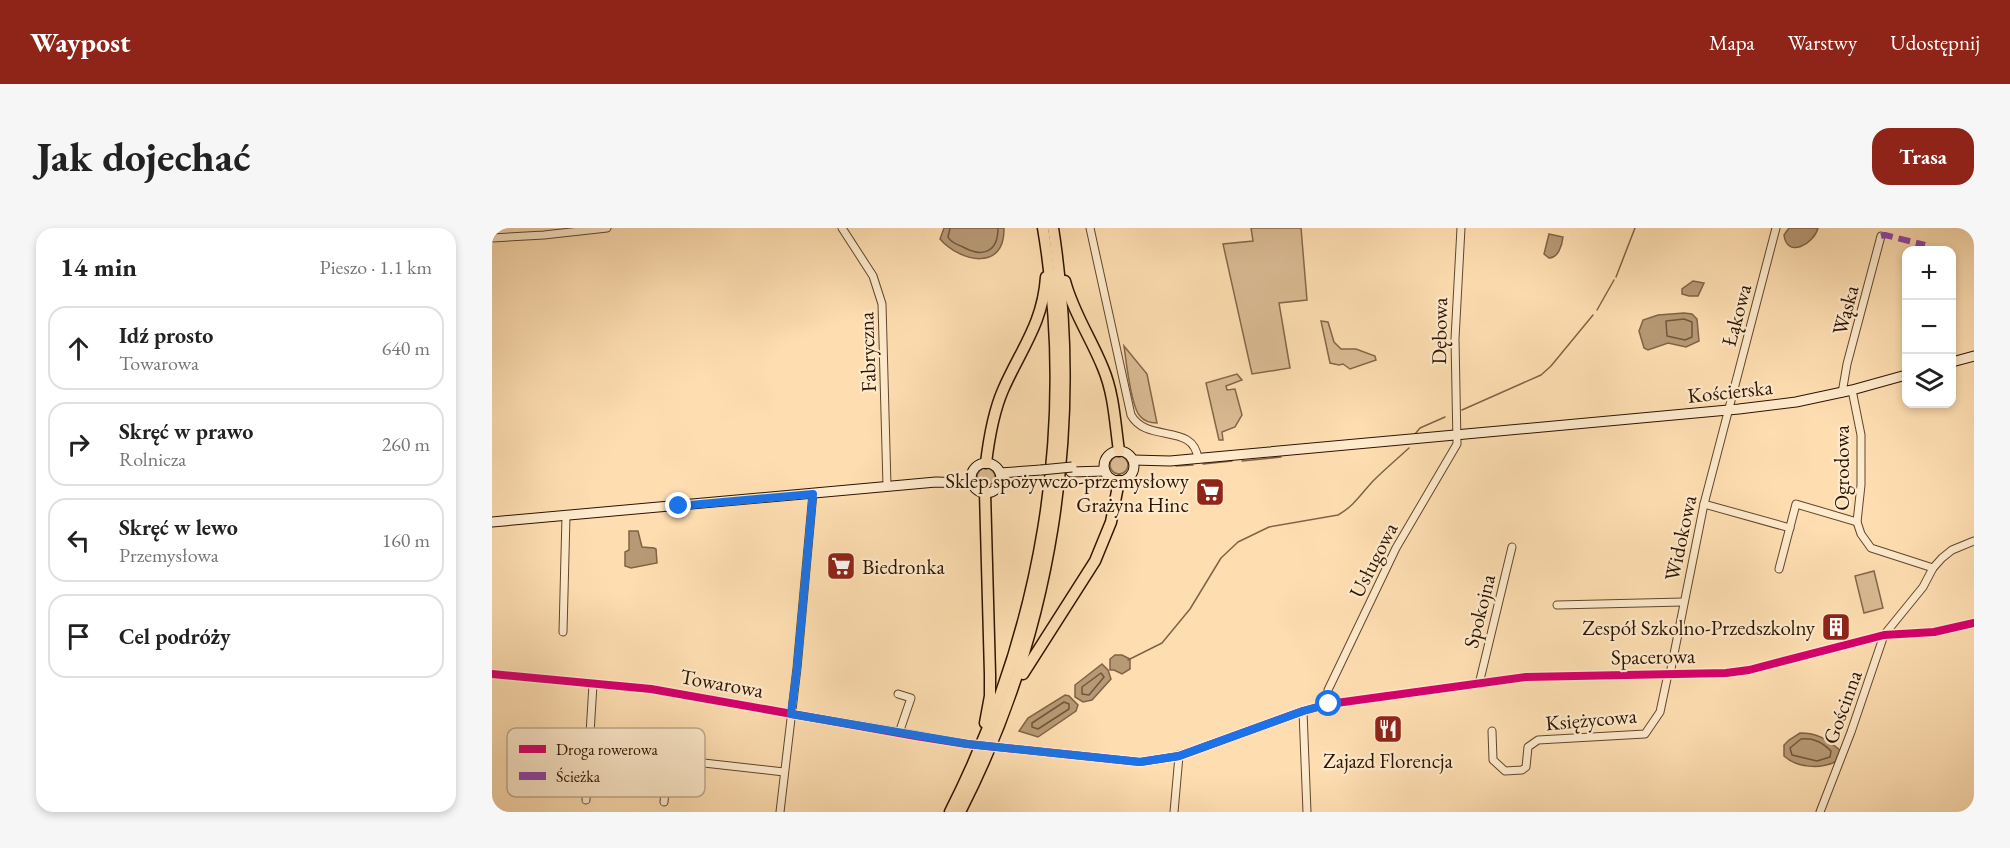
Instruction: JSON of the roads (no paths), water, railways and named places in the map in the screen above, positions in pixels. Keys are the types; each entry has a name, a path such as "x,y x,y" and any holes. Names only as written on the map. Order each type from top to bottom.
{"main road":[{"path":"1044,228 1072,303 1106,379 1112,399 1119,451"},
{"path":"986,463 998,402 1040,315 1053,228"},
{"path":"960,812 989,752 1013,689 1046,568 1061,469 1065,413 1061,288 1051,245"},
{"path":"950,812 995,711 1020,637 1037,566 1049,494 1054,440 1056,384 1051,245"},
{"path":"1956,361 1974,356"},
{"name":"Kościerska","path":"1133,464 1727,410 1796,402 1842,393 1902,376"},
{"path":"1119,451 1127,454 1133,464 1130,476 1119,481 1110,478 1105,467 1111,453 1119,451"},
{"path":"986,463 994,465 1000,477 993,490 986,492 976,489 972,479 978,465 986,463"},
{"path":"1000,477 1105,467"},
{"path":"492,522 972,479"},
{"path":"1013,689 1095,561 1111,522 1119,481"},
{"path":"986,492 990,674 990,696 985,722 987,728"}],"street":[{"path":"492,238 607,228"},
{"name":"Fabryczna","path":"842,228 873,276 882,304 887,486"},
{"path":"1090,228 1131,415 1134,421 1144,428 1188,439 1197,449 1198,459"},
{"name":"Dębowa","path":"1456,435 1455,339 1461,228"},
{"name":"Łąkowa","path":"1727,410 1776,228"},
{"name":"Wąska","path":"1842,393 1847,364 1881,236"},
{"name":"Ogrodowa","path":"1852,390 1861,435 1861,485 1857,522 1861,534 1871,548 1934,568"},
{"name":"Widokowa","path":"1669,674 1704,504 1727,410"},
{"name":"Usługowa","path":"1329,704 1328,690 1380,578 1457,444 1456,435"},
{"path":"780,812 797,668 813,494"},
{"path":"1704,504 1790,528"},
{"path":"1779,569 1796,504 1857,522"},
{"path":"563,632 566,516"},
{"name":"Gościnna","path":"1820,812 1851,732 1884,635 1923,586 1934,568 1952,550 1974,541"},
{"name":"Spokojna","path":"1479,684 1512,547"},
{"path":"1557,605 1683,602"},
{"name":"Spacerowa","path":"1329,704 1526,677 1726,673 1749,670 1884,635 1934,632 1974,623"},
{"name":"Towarowa","path":"492,674 651,689 968,744 1140,762 1179,756 1303,711 1329,704"},
{"name":"Księżycowa","path":"1491,731 1494,760 1505,771 1522,770 1526,767 1528,747 1538,740 1645,734 1660,712 1669,674"},
{"path":"591,728 593,684"},
{"path":"898,694 911,698 899,733"},
{"path":"1303,711 1307,812"},
{"path":"1174,812 1179,756"},
{"path":"705,763 784,772"},
{"path":"664,797 664,802"}],"water":[{"path":"944,228 1004,228 1002,242 997,252 980,259 969,257 949,247 940,239"},
{"path":"1789,228 1818,228 1816,234 1806,244 1795,248 1786,242 1784,235"},
{"path":"1549,234 1563,237 1557,254 1549,258 1544,254"},
{"path":"1693,281 1704,283 1698,296 1682,294 1682,289"},
{"path":"1692,314 1697,319 1699,341 1686,347 1668,343 1648,350 1644,348 1639,331 1643,320 1658,315"},
{"path":"629,531 638,531 642,547 656,549 657,563 631,568 625,566 625,552 629,550"},
{"path":"1115,655 1122,655 1130,659 1130,669 1122,674 1110,670 1110,659"},
{"path":"1102,664 1108,670 1111,679 1092,700 1083,702 1075,697 1075,685"},
{"path":"1065,695 1078,705 1076,711 1038,737 1019,731 1028,718"},
{"path":"1800,733 1822,737 1840,750 1835,762 1823,766 1809,766 1795,763 1784,756 1784,745"}],"waterway":[{"path":"1616,277 1635,228"},
{"path":"1597,310 1614,280"},
{"path":"1462,410 1541,375 1593,315"},
{"path":"1415,434 1420,428 1445,417"},
{"path":"1128,660 1162,643 1190,609 1221,558 1238,542 1269,527 1338,515 1353,504 1373,481 1409,448"},
{"path":"1242,461 1281,457"},
{"path":"1203,464 1232,461"},
{"path":"1176,466 1193,465"}],"place":[{"name":"Sklep spożywczo-przemysłowy Grażyna Hinc","path":"1210,492"},
{"name":"Biedronka","path":"841,566"},
{"name":"Zespół Szkolno-Przedszkolny","path":"1836,627"},
{"name":"Zajazd Florencja","path":"1388,729"}]}
